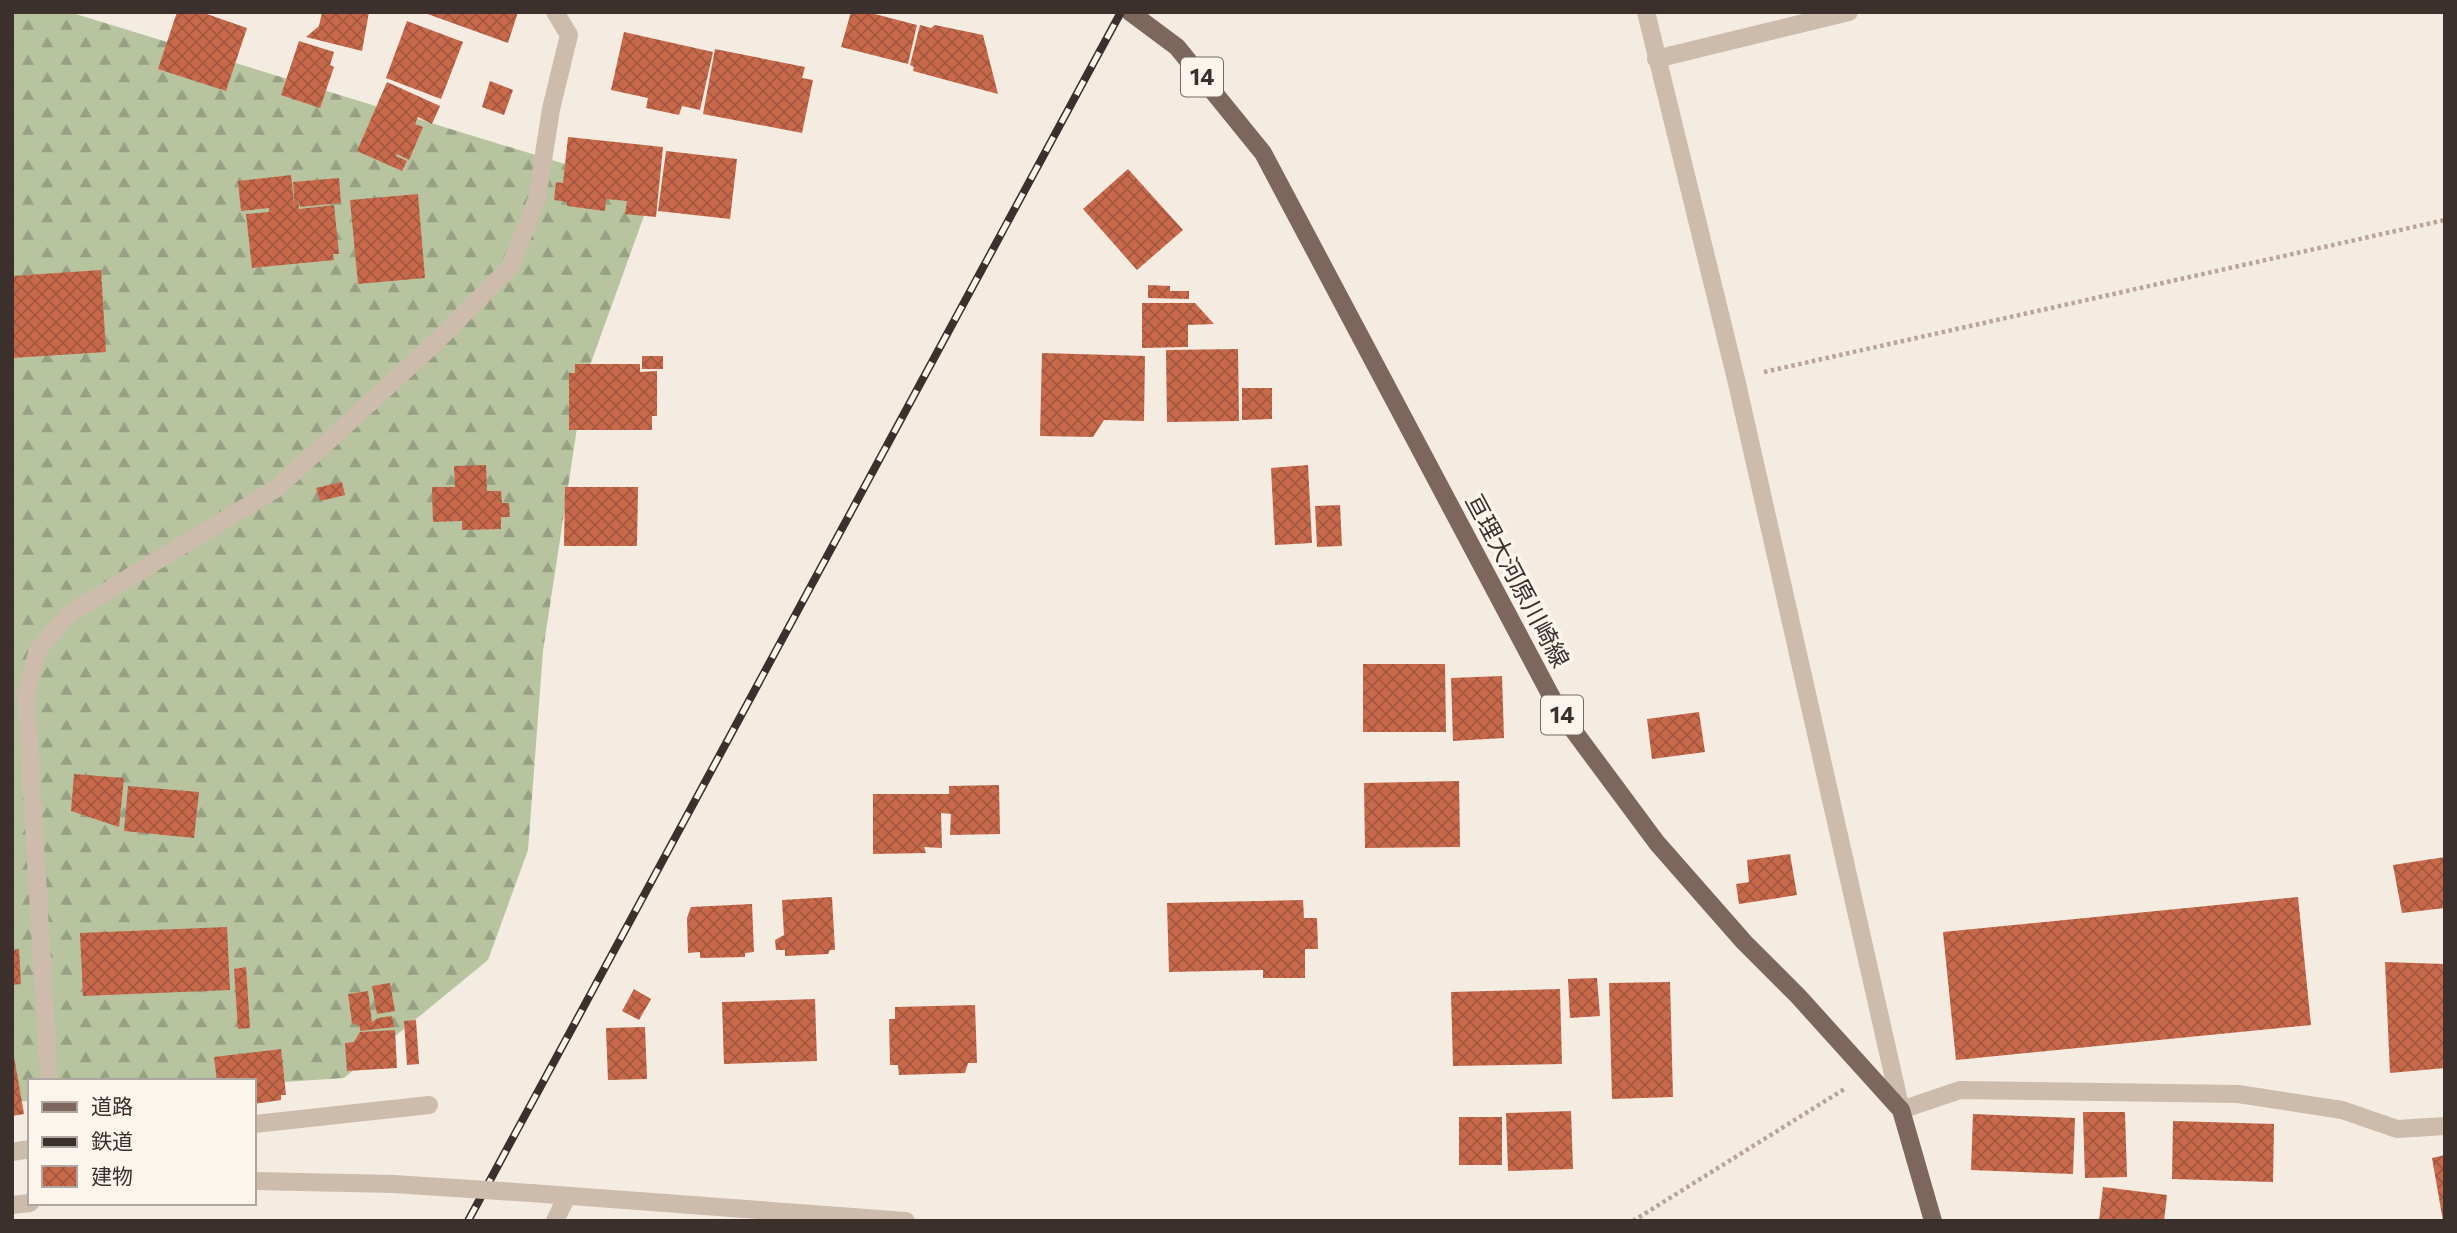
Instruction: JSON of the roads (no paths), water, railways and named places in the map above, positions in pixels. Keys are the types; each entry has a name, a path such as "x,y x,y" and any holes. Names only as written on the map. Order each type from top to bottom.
{"main road":[{"name":"亘理大河原川崎線","path":"1130,12 1177,47 1263,153 1559,711 1657,843 1744,942 1901,1110 1933,1221"}],"street":[{"path":"49,1079 26,692 38,650 69,614 277,488 436,342 510,267 537,199 551,109 569,35 555,12"},
{"path":"1646,12 1736,379 1901,1110 1960,1090 2238,1094 2342,1110 2397,1129 2445,1126"},
{"path":"1656,59 1849,12"},
{"path":"256,1125 429,1105"},
{"path":"256,1181 394,1184 906,1221"},
{"path":"555,1221 567,1196"}],"railway":[{"path":"468,1221 1121,12"}]}
